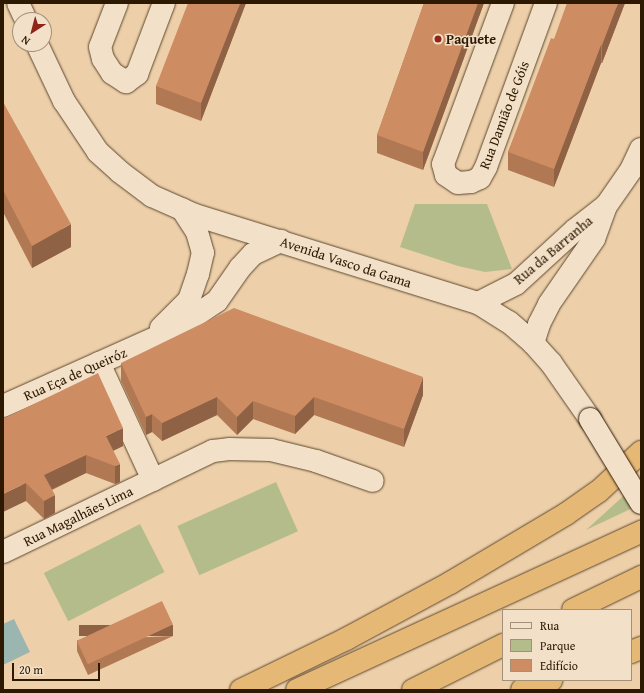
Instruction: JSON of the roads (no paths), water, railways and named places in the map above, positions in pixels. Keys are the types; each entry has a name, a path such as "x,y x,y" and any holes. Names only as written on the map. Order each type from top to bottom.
{"highway":[{"path":"241,690 346,638 436,590 553,522 598,492 641,452"},
{"path":"297,690 641,532"},
{"path":"575,609 641,577"},
{"path":"413,690 502,646"},
{"path":"522,690 548,681"}],"street":[{"path":"117,3 100,47 103,60 112,73 126,82 138,74 164,3"},
{"name":"Rua Damião de Góis","path":"503,3 443,164 446,176 458,183 471,182 480,178 486,168 546,3"},
{"name":"Avenida Vasco da Gama","path":"41,52 64,101 98,152 120,172 152,196 196,215 478,303 509,322 533,343 551,363 590,419 641,503"},
{"name":"Rua da Barranha","path":"533,343 539,324 548,304 594,239 606,206 631,170 641,149"},
{"name":"Rua da Barranha","path":"478,303 516,284 575,230 606,206"},
{"name":"Rua Eça de Queiróz","path":"147,341 189,300 198,274 203,253 197,232 182,209"},
{"name":"Rua Eça de Queiróz","path":"4,403 99,363 176,328 217,301 240,268 253,254 281,241"},
{"path":"99,363 153,480"},
{"name":"Rua Magalhães Lima","path":"3,552 213,451 236,449 271,450 316,461 373,481"}],"water":[{"path":"14,619 30,652 3,665 3,624"}],"place":[{"name":"Paquete","path":"438,39"}]}
